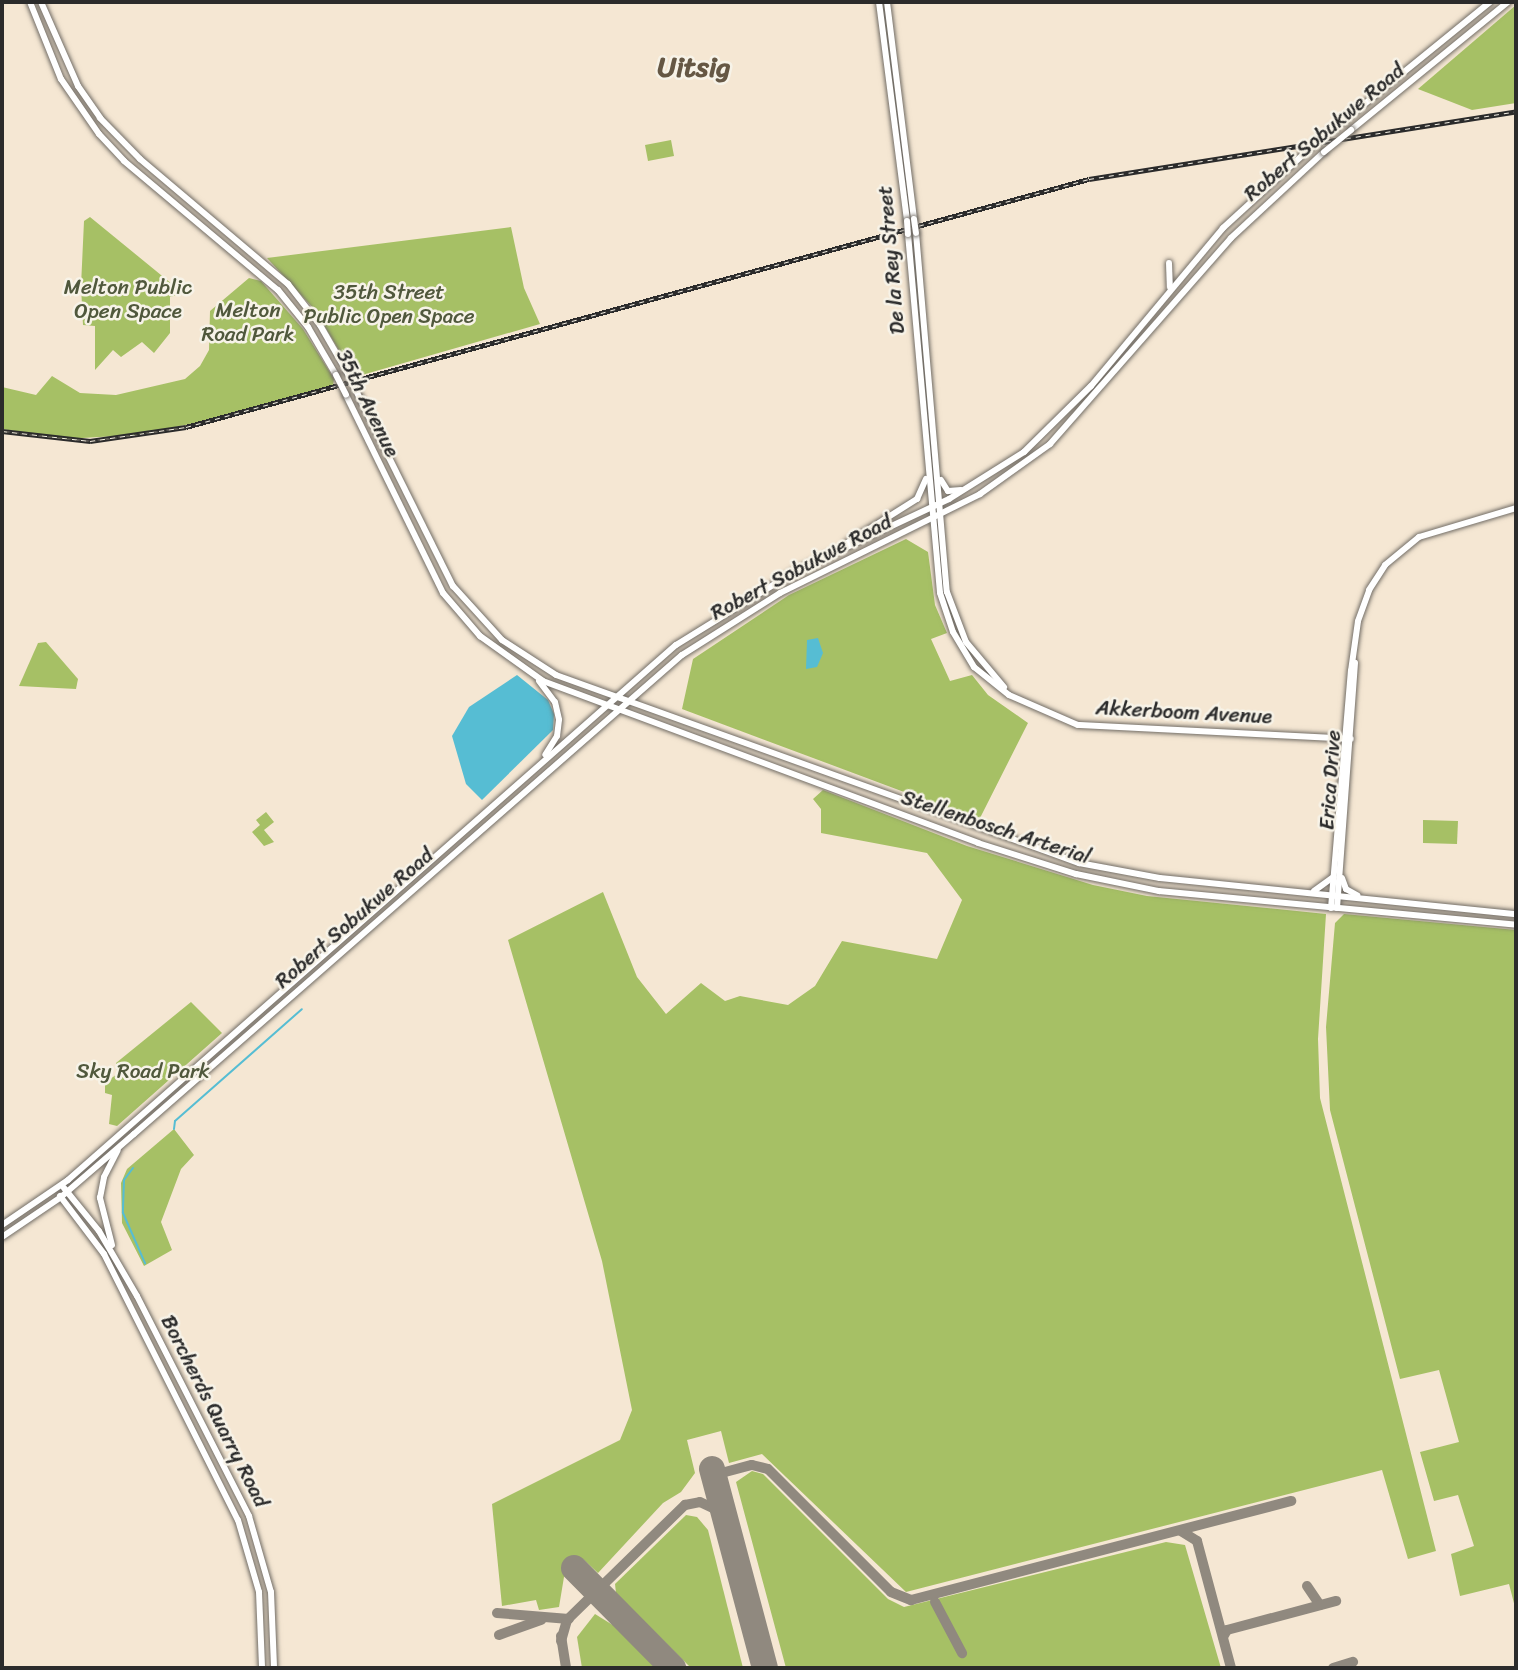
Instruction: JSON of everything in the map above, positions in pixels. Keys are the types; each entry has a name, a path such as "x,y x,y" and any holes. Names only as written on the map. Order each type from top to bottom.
{"main road":[{"name":"35th Avenue","path":"30,2 61,79 99,134 135,170 278,290 308,327 336,375 443,593 480,636 534,677 606,705"},
{"name":"35th Avenue","path":"41,2 78,86 100,118 139,159 282,278 320,325 346,370 440,565 477,617 540,667 614,697"},
{"name":"De la Rey Street","path":"880,2 912,234 942,512"},
{"name":"De la Rey Street","path":"887,2 910,220"},
{"name":"Robert Sobukwe Road","path":"2,1226 58,1188 614,697 688,636 821,558 970,488 1024,452 1061,419 1240,210 1307,151 1490,2"},
{"name":"Robert Sobukwe Road","path":"2,1237 61,1197 121,1146 627,701 692,647 768,599 933,517 1006,477 1069,427 1231,238 1324,152 1508,2"},
{"name":"De la Rey Street","path":"912,234 933,517"},
{"path":"1166,295 1173,278 1169,263"},
{"path":"937,472 948,491 970,488"},
{"path":"821,558 916,499 928,474"},
{"name":"Erica Drive","path":"1334,908 1355,654 1364,600 1377,575 1399,550 1438,528 1516,508"},
{"name":"Akkerboom Avenue","path":"942,512 946,584 958,627 983,667 1025,703"},
{"name":"Akkerboom Avenue","path":"933,517 940,597 956,639 982,675 1025,703 1057,718 1096,727 1348,738"},
{"path":"534,677 552,697 559,720 556,736 540,762"},
{"name":"Stellenbosch Arterial","path":"614,697 1049,855 1160,878 1516,914"},
{"name":"Stellenbosch Arterial","path":"606,705 1051,867 1159,891 1516,925"},
{"path":"1307,892 1328,885 1337,871"},
{"path":"1337,871 1346,889 1366,898"},
{"path":"121,1146 104,1177 100,1206 122,1270"},
{"name":"Borcherds Quarry Road","path":"58,1188 67,1191 122,1270 253,1525 272,1597 274,1668"},
{"name":"Borcherds Quarry Road","path":"58,1188 61,1197 104,1254 240,1525 259,1592 262,1668"}],"green space":[{"path":"1516,5 1516,103 1472,110 1418,89"},
{"path":"671,140 674,156 648,161 645,145"},
{"name":"Melton Public Open Space","path":"90,217 183,293 170,297 170,333 154,353 142,342 121,357 113,350 95,370 95,326 83,325 81,286 84,221"},
{"name":"35th Street Public Open Space","path":"511,227 524,288 540,324 355,377 315,310 267,258"},
{"name":"Melton Road Park","path":"249,278 261,281 303,329 334,379 333,386 216,419 134,435 65,439 2,429 2,387 36,395 52,376 80,393 116,395 185,379 200,366 209,350 210,311"},
{"path":"906,539 928,552 935,605 947,633 931,639 950,681 972,675 988,695 1028,723 979,820 682,709 693,659 789,595"},
{"path":"46,642 78,679 76,689 19,686 38,643"},
{"path":"823,790 967,846 1093,885 1147,896 1326,914 1318,1039 1320,1098 1436,1551 1408,1559 1382,1470 906,1592 762,1454 729,1463 721,1431 687,1440 695,1473 681,1492 663,1503 598,1573 583,1559 564,1577 559,1607 539,1610 536,1600 502,1606 492,1504 620,1440 632,1410 602,1261 508,940 603,892 637,977 666,1014 701,983 725,1001 740,996 788,1005 815,986 842,941 937,959 962,900 927,853 821,833 821,809 813,799"},
{"path":"266,812 274,822 264,830 274,842 264,846 252,832 260,825 256,820"},
{"path":"1423,820 1458,821 1457,844 1423,843"},
{"path":"1344,914 1516,930 1516,1611 1509,1584 1460,1596 1451,1554 1474,1546 1458,1495 1434,1501 1420,1452 1459,1442 1439,1370 1400,1379 1330,1110 1326,1027 1335,923"},
{"name":"Sky Road Park","path":"191,1002 222,1033 117,1126 109,1124 112,1095 105,1093 105,1083 117,1074 116,1063"},
{"path":"174,1129 194,1155 181,1169 161,1222 172,1250 144,1266 122,1223 121,1183 127,1169"},
{"path":"752,1471 763,1474 888,1599 904,1607 1166,1542 1185,1545 1221,1668 786,1668 736,1482"},
{"path":"686,1515 697,1517 708,1530 743,1668 691,1668 616,1593 615,1584"},
{"path":"595,1614 624,1632 657,1668 582,1668 577,1637"}],"water":[{"path":"818,638 823,653 817,667 806,669 807,640"},
{"path":"517,675 548,700 554,714 553,730 482,800 466,784 452,736 469,707"}],"waterway":[{"path":"174,1129 175,1121 302,1009"},
{"path":"133,1168 124,1180 123,1213 145,1263"}],"taxiway":[{"path":"714,1475 752,1465 768,1469 891,1592 911,1600 1291,1501"},
{"path":"561,1641 567,1620 685,1505 700,1502 715,1509 726,1525 736,1559"},
{"path":"1181,1531 1197,1541 1231,1668"},
{"path":"1307,1586 1320,1605"},
{"path":"1223,1637 1227,1630 1336,1601"},
{"path":"935,1602 962,1653"},
{"path":"497,1613 569,1619"},
{"path":"499,1635 541,1620"},
{"path":"561,1636 566,1668"},
{"path":"1333,1668 1353,1662"}],"runway":[{"path":"712,1469 765,1668"},
{"path":"574,1568 673,1668"}],"railway":[{"path":"2,431 90,441 186,427 1089,179 1516,111"}],"district":[{"name":"Uitsig","path":"694,67"}]}
